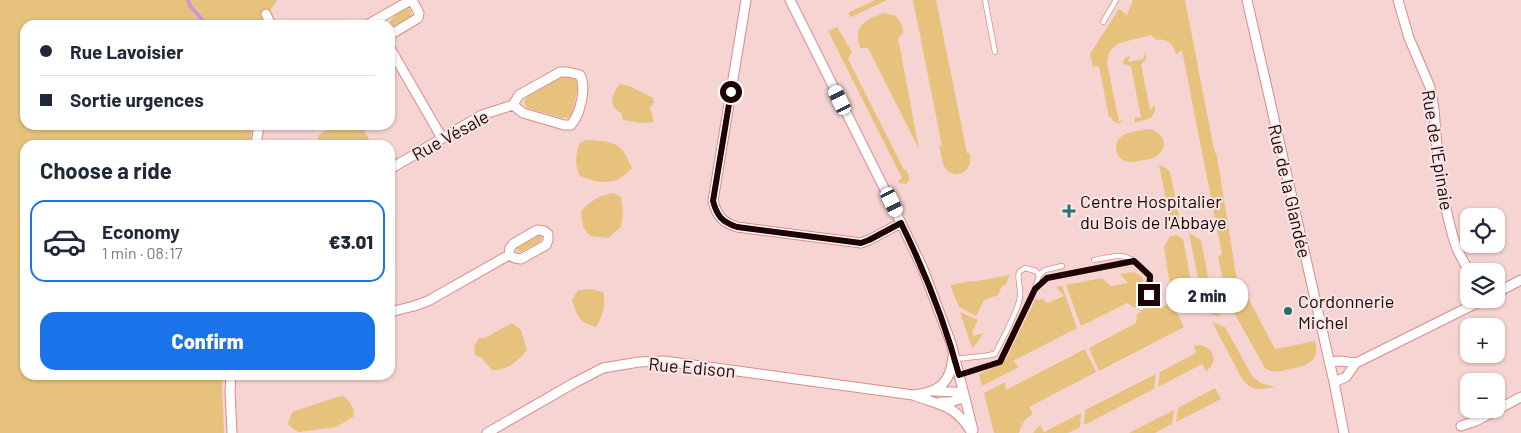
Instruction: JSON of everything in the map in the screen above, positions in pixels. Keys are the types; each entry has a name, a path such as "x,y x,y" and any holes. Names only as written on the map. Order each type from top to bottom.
{"street":[{"path":"379,20 412,0 419,13 418,18 395,32"},
{"path":"746,0 713,201 720,218 728,224 737,227 861,243 901,223"},
{"path":"790,0 901,223 936,302 954,355 972,433"},
{"name":"Rue de la Glandée","path":"1247,0 1330,362 1344,433"},
{"name":"Rue de l'Epinaie","path":"1398,0 1409,38 1430,87 1443,197 1455,243 1465,263"},
{"path":"266,14 269,20"},
{"path":"395,57 442,138"},
{"name":"Rue Vésale","path":"395,166 482,115 513,105 519,95 560,72 580,75 583,81 584,88 576,118 570,125 523,114 513,105"},
{"path":"395,311 428,301 509,255"},
{"path":"1505,288 1521,280"},
{"path":"1330,362 1356,362 1466,308"},
{"path":"931,392 947,379 954,355"},
{"name":"Rue Edison","path":"487,433 574,382 603,368 639,362 664,361 913,395 943,404 957,414 972,433"},
{"path":"1334,382 1346,377 1356,362"},
{"path":"231,380 232,433"},
{"name":"Rue Edison","path":"913,395 949,391 962,394 965,397"},
{"path":"935,402 951,402 965,397"},
{"path":"1461,426 1476,421 1521,397"}],"lane":[{"path":"985,0 995,52"},
{"path":"1103,22 1116,0"},
{"path":"1094,260 1117,255 1127,257 1150,276 1149,295 1141,308"},
{"path":"1035,289 1047,278 1134,261"},
{"path":"959,375 1000,362 1035,289 1039,275 1046,270 1062,266"},
{"path":"954,355 983,357 995,354 1018,306 1020,296 1019,272 1025,268 1036,271 1039,275"}],"shaded area":[{"path":"0,0 277,0 264,20 20,20 20,130 252,130 250,140 20,140 20,380 223,380 224,433 0,433"},
{"path":"875,0 887,0 851,17 848,13"},
{"path":"913,0 936,0 967,153 970,154 971,159 967,169 959,174 950,173 944,167 942,161 939,145 942,146"},
{"path":"1133,0 1185,0 1214,150 1217,156 1236,275 1275,349 1315,341 1316,353 1308,364 1278,372 1265,368 1228,302 1218,257 1222,254 1182,50 1176,55 1174,48 1167,41 1156,40 1151,35 1119,43 1112,49 1107,63 1119,122 1124,119 1119,124 1109,117 1099,66 1093,67 1090,54 1119,9 1127,15"},
{"path":"407,8 411,10 411,16 395,25 395,20 391,20 396,14"},
{"path":"884,13 896,16 902,25 903,33 898,38 919,149 868,48 860,48 858,34 862,24"},
{"path":"837,27 852,52 848,59 904,170 906,169 909,180 906,184 898,183 902,178 828,31"},
{"path":"1146,51 1146,59 1141,64 1150,110 1155,105 1155,111 1151,118 1134,123 1135,117 1141,118 1131,66 1123,64 1123,62 1130,56 1128,62 1143,59"},
{"path":"567,76 575,78 579,84 570,117 562,118 527,108 524,102 530,94 549,82"},
{"path":"620,84 629,86 653,98 654,103 650,107 654,122 642,123 623,120 621,113 614,107 612,101"},
{"path":"1149,129 1157,132 1163,138 1164,146 1159,154 1150,159 1133,162 1127,162 1119,157 1116,144 1122,136"},
{"path":"326,130 364,130 369,140 318,140 319,135"},
{"path":"586,140 604,141 616,145 624,153 632,168 619,179 610,182 594,181 580,176 576,164 576,156 579,144"},
{"path":"1159,165 1170,172 1180,223 1170,217"},
{"path":"613,193 621,197 623,214 621,227 608,238 590,236 583,227 581,211 596,199"},
{"path":"1189,233 1201,240 1212,299 1220,317 1207,312 1203,303"},
{"path":"539,235 542,238 540,242 521,252 517,251 517,247"},
{"path":"1176,235 1183,239 1196,307 1181,301 1173,291 1171,284 1164,247 1170,236"},
{"path":"1134,272 1142,277 1145,286 1141,302 1134,308 1127,303 1081,326 1066,285 1102,278 1111,286 1128,283 1120,274"},
{"path":"1010,275 998,295 984,300 976,316 959,307 950,285 972,282"},
{"path":"1062,286 1077,328 1013,361 1019,367 982,386 979,374 1000,365 1006,359 1036,298 1039,301 1042,298 1047,303 1064,296 1056,287"},
{"path":"590,289 603,292 604,297 603,310 596,327 582,321 575,310 572,300 578,290"},
{"path":"1171,301 1184,327 1099,371 1089,348 1136,323 1137,314 1144,310 1151,302 1161,308"},
{"path":"960,312 978,320 972,332 974,336 983,333 972,348"},
{"path":"1212,322 1225,327 1252,376 1261,383 1275,387 1256,389 1245,382"},
{"path":"512,323 521,330 527,350 512,364 503,369 492,370 482,358 475,355 474,347 479,338 485,338"},
{"path":"1199,345 1208,348 1213,355 1210,368 1206,371 1202,364 1158,387 1160,372 1196,353 1194,346"},
{"path":"1085,349 1096,372 1029,407 1033,414 1024,422 1019,433 994,433 984,393 1005,382 1006,390"},
{"path":"1156,374 1154,389 1084,425 1085,410"},
{"path":"1215,388 1221,399 1176,422 1178,408"},
{"path":"343,396 352,405 354,414 353,417 336,427 299,432 288,424 292,412"},
{"path":"1174,410 1172,424 1155,433 1129,433"},
{"path":"1081,413 1080,427 1068,433 1033,433 1040,425 1044,432"}],"waterway":[{"path":"188,0 190,6 202,19"}],"place":[{"name":"Centre Hospitalier du Bois de l'Abbaye","path":"1069,211"},
{"name":"Cordonnerie Michel","path":"1288,311"}],"route":[{"path":"731,92 713,201 720,218 728,224 737,227 852,243 861,243 869,240 901,223 936,302 951,343 959,375 1000,362 1035,289 1047,278 1134,261 1150,276 1149,295"}]}
